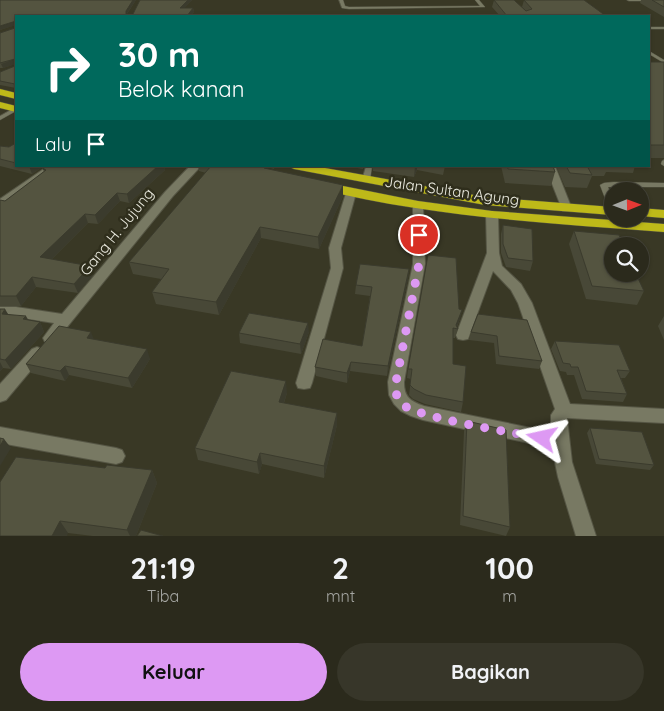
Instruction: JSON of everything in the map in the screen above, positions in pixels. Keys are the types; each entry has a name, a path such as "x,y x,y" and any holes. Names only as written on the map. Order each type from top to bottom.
{"highway":[{"path":"0,92 14,94"},
{"path":"0,105 15,109"},
{"name":"Jalan Sultan Agung","path":"299,167 485,201 604,211"},
{"name":"Jalan Sultan Agung","path":"306,182 418,205 492,215 662,230"},
{"path":"649,213 664,214"}],"street":[{"path":"0,204 54,167"},
{"name":"Gang H. Jujung","path":"0,395 66,320 169,194 195,167"},
{"path":"550,167 567,209"},
{"path":"304,383 337,268 335,248 351,192"},
{"path":"418,205 419,264 396,382 395,389 399,400 404,406 423,414 558,441"},
{"path":"492,215 496,267 516,287 526,303 564,411"},
{"path":"463,335 494,253"},
{"path":"0,312 16,312 66,320"},
{"path":"586,536 564,472 558,441 559,415 564,411 664,416"},
{"path":"0,435 116,456"}],"lane":[{"path":"341,0 343,7 346,8 483,7 477,0"},
{"path":"429,0 432,8"},
{"path":"629,0 664,0"},
{"path":"650,28 664,28"},
{"path":"650,53 664,63"},
{"path":"656,65 664,63"},
{"path":"0,118 15,110"},
{"path":"366,180 369,167"},
{"path":"649,185 664,185"}],"building":[{"path":"0,0 133,0 126,14 133,14 140,0 188,0 180,8 193,8 188,15 15,15 15,21 0,26"},
{"path":"494,0 514,0 526,11 532,9 524,0 584,0 605,15 506,15"},
{"path":"652,0 664,0 664,7"},
{"path":"15,28 15,59 0,63 0,33"},
{"path":"650,62 664,62 664,145 650,145"},
{"path":"15,66 15,84 0,81 0,72"},
{"path":"15,144 15,163 0,159 0,146 9,147"},
{"path":"46,167 157,167 127,194 117,193 95,215 85,214 40,257 90,266 74,284 32,277 16,296 0,296 0,200 5,201 46,170 43,169"},
{"path":"210,167 265,167 343,185 318,237 260,227 216,302 152,292 169,269 129,262"},
{"path":"507,167 553,167 555,172 508,169"},
{"path":"567,167 588,167 592,175 570,173"},
{"path":"503,225 532,229 533,261 508,258 503,244"},
{"path":"574,231 619,235 620,237 604,237 604,282 640,282 644,291 592,286"},
{"path":"428,255 456,258 459,309 462,310 456,325 458,329 453,328 453,364 466,366 463,402 426,395 410,385 412,369 408,369"},
{"path":"360,264 409,269 388,366 351,362 347,373 315,367 323,339 362,346 372,287 356,285"},
{"path":"0,309 5,309 2,314 26,316 23,319 40,322 5,360 0,359"},
{"path":"249,313 308,323 300,344 239,333"},
{"path":"478,314 527,320 542,361 499,356 497,336 471,332"},
{"path":"59,326 91,332 87,338 147,349 128,378 65,366 60,371 26,364"},
{"path":"555,341 619,345 630,371 617,370 627,394 586,391 578,367 571,367 570,364 563,363"},
{"path":"231,371 286,381 279,402 337,413 324,466 260,453 257,462 195,448"},
{"path":"467,421 506,430 510,527 463,516"},
{"path":"590,428 642,432 654,465 599,459"},
{"path":"0,438 4,439 0,446"},
{"path":"16,457 105,468 107,465 152,470 127,530 60,521 52,536 0,536 0,482"},
{"path":"141,530 163,536 137,536"}],"route":[{"path":"419,235 419,264 396,382 396,396 404,406 423,414 542,438"}]}
